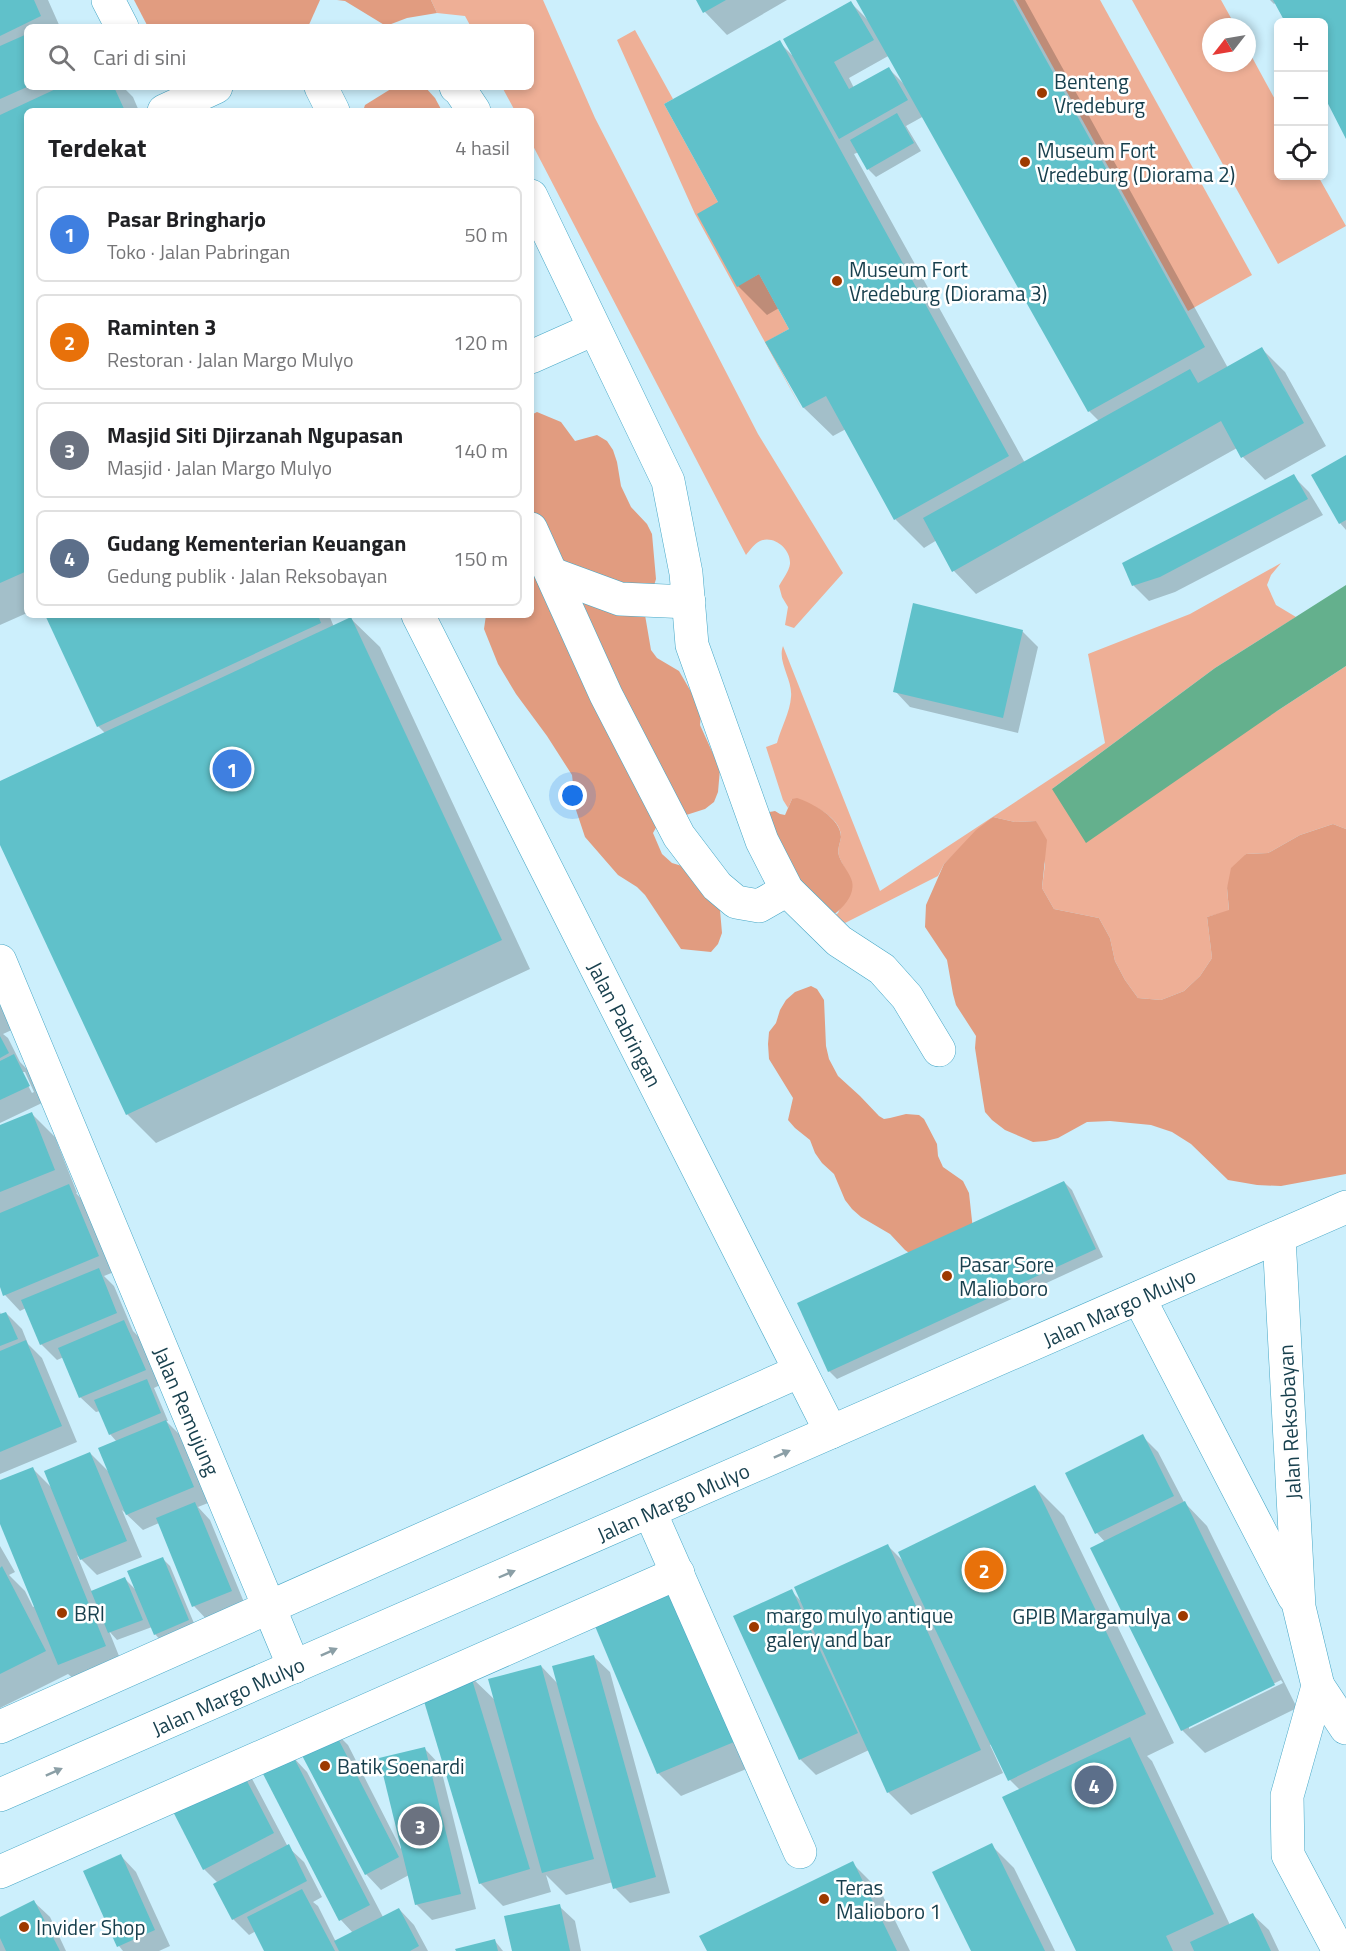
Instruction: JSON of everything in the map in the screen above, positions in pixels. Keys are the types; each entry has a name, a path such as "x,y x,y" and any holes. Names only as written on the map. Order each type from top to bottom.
{"street":[{"path":"108,0 120,24"},
{"path":"154,90 162,108"},
{"path":"170,108 210,90"},
{"path":"322,90 332,108"},
{"path":"460,90 472,108"},
{"path":"534,202 668,481 686,573 692,645 762,841 787,890 839,941 882,969 907,997 939,1050"},
{"path":"534,356 594,329"},
{"path":"534,535 606,695 678,836 717,886 736,902 759,906 787,890"},
{"path":"552,574 620,599 689,603"},
{"name":"Jalan Pabringan","path":"420,618 831,1432"},
{"name":"Jalan Remujung","path":"0,961 294,1667"},
{"name":"Jalan Margo Mulyo","path":"0,1795 1346,1207"},
{"name":"Jalan Reksobayan","path":"1279,1237 1299,1607 1318,1686 1287,1796 1288,1855 1339,1951"},
{"name":"Jalan Reksobayan","path":"1139,1298 1299,1607"},
{"path":"0,1727 800,1371"},
{"path":"650,1512 800,1852"},
{"path":"0,1872 678,1573"},
{"path":"1318,1686 1346,1728"}],"shaded area":[{"path":"134,0 320,0 309,24 146,24"},
{"path":"337,0 431,0 437,13 383,24 345,1"},
{"path":"431,0 543,0 595,118 758,434 843,573 794,628 785,625 788,607 779,586 790,564 788,553 776,542 765,540 756,544 746,555 534,148 534,108 513,108 504,90 534,90 534,24 469,24 465,16 437,13"},
{"path":"1016,0 1100,0 1252,275 1188,311"},
{"path":"1132,0 1221,0 1231,18 1202,18 1202,72 1256,72 1256,65 1274,98 1274,180 1320,180 1346,226 1278,264"},
{"path":"635,30 673,99 664,104 718,202 737,286 759,274 789,329 766,342 802,410 695,214 617,40"},
{"path":"389,90 428,90 440,108 364,108 365,105"},
{"path":"537,412 561,422 575,441 597,435 607,441 613,450 621,486 631,507 647,524 652,534 656,579 645,615 651,650 657,658 679,671 697,702 701,714 700,725 720,769 718,792 714,802 705,809 658,824 653,833 662,854 672,863 682,866 715,900 720,910 722,933 718,944 711,952 681,949 645,895 618,875 585,837 576,810 572,775 516,694 498,664 484,629 486,618 534,618 534,414"},
{"path":"1281,563 1271,575 1267,585 1276,605 1296,617 1215,668 1052,789 1277,711 1346,666 1346,829 1333,824 1300,835 1268,853 1246,854 1227,888 1229,911 1207,917 1212,958 1200,976 1184,991 1161,1000 1138,998 1115,961 1110,938 1099,918 1054,909 1042,888 1045,864 1036,821 1015,822 993,817 944,864 938,876 845,923 834,916 838,913 852,882 839,856 840,830 823,811 807,803 792,799 788,808 783,800 766,747 777,743 790,703 790,684 782,658 783,646 880,891 1105,743 1088,654 1190,614"},
{"path":"1346,585 1346,666 1086,843 1052,789 1215,668"},
{"path":"797,798 825,812 840,830 839,856 852,881 851,893 844,905 824,921 762,818 764,813 775,811 785,815 792,799"},
{"path":"993,817 1015,822 1036,821 1047,840 1042,888 1054,909 1099,918 1110,938 1115,961 1138,998 1161,1000 1184,991 1200,976 1212,958 1207,917 1229,910 1227,888 1231,868 1246,854 1268,853 1300,835 1333,824 1346,829 1346,1174 1281,1186 1257,1185 1228,1180 1191,1144 1172,1132 1151,1125 1110,1121 1087,1122 1058,1138 1033,1142 1005,1130 992,1120 985,1112 975,1048 976,1036 956,1005 947,960 925,927 926,905 944,864 976,830"},
{"path":"811,986 817,989 824,1000 826,1046 829,1059 838,1076 884,1119 906,1114 919,1115 924,1119 937,1144 938,1156 943,1167 963,1181 969,1193 973,1230 915,1257 890,1234 852,1209 845,1200 834,1174 822,1163 810,1140 788,1120 793,1098 769,1059 769,1032 776,1023 786,1000 795,992"}],"building":[{"path":"0,0 34,0 41,16 0,36"},
{"path":"696,0 726,0 703,13"},
{"name":"Museum Fort Vredeburg (Diorama 2)","path":"856,0 1013,0 1205,347 1088,412"},
{"path":"1273,0 1346,0 1346,139 1328,104 1328,18 1283,18"},
{"path":"851,1 874,40 834,62 849,89 889,67 908,100 839,139 783,39"},
{"path":"24,35 24,88 0,99 0,46"},
{"name":"Museum Fort Vredeburg (Diorama 3)","path":"780,40 1009,456 894,520 826,396 803,408 765,342 789,329 759,274 737,287 697,214 718,202 664,104"},
{"path":"54,90 115,90 124,108 24,108 24,572 0,583 0,115"},
{"path":"897,113 914,143 867,170 850,140"},
{"path":"1262,347 1304,423 1241,458 1221,421 952,572 923,518 1190,369 1198,383"},
{"path":"1346,455 1346,520 1339,524 1311,475"},
{"path":"1294,474 1308,499 1160,577 1132,586 1122,563"},
{"path":"913,603 1023,630 1003,718 893,692"},
{"path":"46,618 319,618 321,623 97,727"},
{"path":"351,618 502,940 126,1115 0,845 0,781"},
{"path":"0,1036 9,1053 0,1058"},
{"path":"14,1054 30,1086 0,1100 0,1061"},
{"path":"32,1112 55,1170 0,1192 0,1125"},
{"name":"Pasar Sore Malioboro","path":"1064,1181 1096,1249 828,1372 797,1303"},
{"path":"69,1184 99,1256 3,1296 0,1287 0,1213"},
{"path":"99,1268 117,1313 40,1345 21,1300"},
{"path":"6,1312 18,1339 0,1346 0,1314"},
{"path":"124,1320 146,1370 79,1398 58,1348"},
{"path":"26,1340 62,1426 0,1452 0,1351"},
{"path":"147,1379 161,1413 109,1435 94,1400"},
{"path":"166,1420 194,1487 126,1515 98,1448"},
{"path":"1143,1434 1174,1496 1095,1534 1065,1473"},
{"path":"90,1452 127,1541 80,1560 44,1471"},
{"path":"33,1467 106,1646 58,1665 0,1524 0,1480"},
{"path":"1035,1485 1146,1714 1008,1781 898,1552"},
{"name":"GPIB Margamulya","path":"1185,1501 1275,1685 1181,1731 1090,1548"},
{"path":"195,1502 232,1591 192,1607 156,1518"},
{"path":"888,1544 981,1750 887,1793 794,1587"},
{"path":"163,1557 189,1620 154,1635 127,1571"},
{"path":"2,1566 46,1651 0,1674 0,1568"},
{"path":"125,1577 143,1620 108,1633 91,1591"},
{"path":"669,1587 734,1742 657,1774 592,1619"},
{"path":"792,1589 858,1733 799,1760 733,1616"},
{"path":"594,1655 656,1877 613,1889 552,1666"},
{"path":"541,1665 594,1859 542,1873 488,1679"},
{"path":"470,1673 530,1869 479,1884 420,1688"},
{"path":"332,1727 399,1857 365,1875 297,1746"},
{"path":"1130,1737 1214,1914 1166,1936 1173,1951 1076,1951 1002,1797"},
{"path":"425,1747 461,1894 415,1905 379,1758"},
{"path":"292,1754 370,1905 339,1921 261,1770"},
{"path":"235,1758 274,1833 203,1870 164,1794"},
{"path":"992,1843 1045,1951 971,1951 932,1872"},
{"path":"289,1844 307,1881 232,1920 213,1884"},
{"path":"121,1854 155,1930 117,1947 83,1871"},
{"name":"Teras Malioboro 1","path":"853,1861 897,1951 707,1951 699,1936"},
{"path":"302,1889 335,1951 264,1951 247,1917"},
{"name":"Invider Shop","path":"34,1900 60,1951 6,1951 0,1938 0,1917"},
{"path":"560,1904 570,1951 512,1951 504,1916"},
{"path":"399,1908 419,1946 410,1951 339,1951 334,1941"},
{"path":"1253,1913 1271,1951 1194,1951 1190,1942"},
{"path":"495,1939 498,1951 456,1951 455,1949"}],"place":[{"name":"Benteng Vredeburg","path":"1042,93"},
{"name":"Museum Fort Vredeburg (Diorama 2)","path":"1025,162"},
{"name":"Museum Fort Vredeburg (Diorama 3)","path":"837,281"},
{"name":"Pasar Bringharjo","path":"232,769"},
{"name":"Pasar Sore Malioboro","path":"947,1276"},
{"name":"Raminten 3","path":"984,1570"},
{"name":"BRI","path":"62,1613"},
{"name":"GPIB Margamulya","path":"1183,1616"},
{"name":"margo mulyo antique galery and bar","path":"754,1627"},
{"name":"Batik Soenardi","path":"325,1766"},
{"name":"Gudang Kementerian Keuangan","path":"1094,1785"},
{"name":"Masjid Siti Djirzanah Ngupasan","path":"420,1826"},
{"name":"Teras Malioboro 1","path":"824,1899"},
{"name":"Invider Shop","path":"24,1927"}]}
